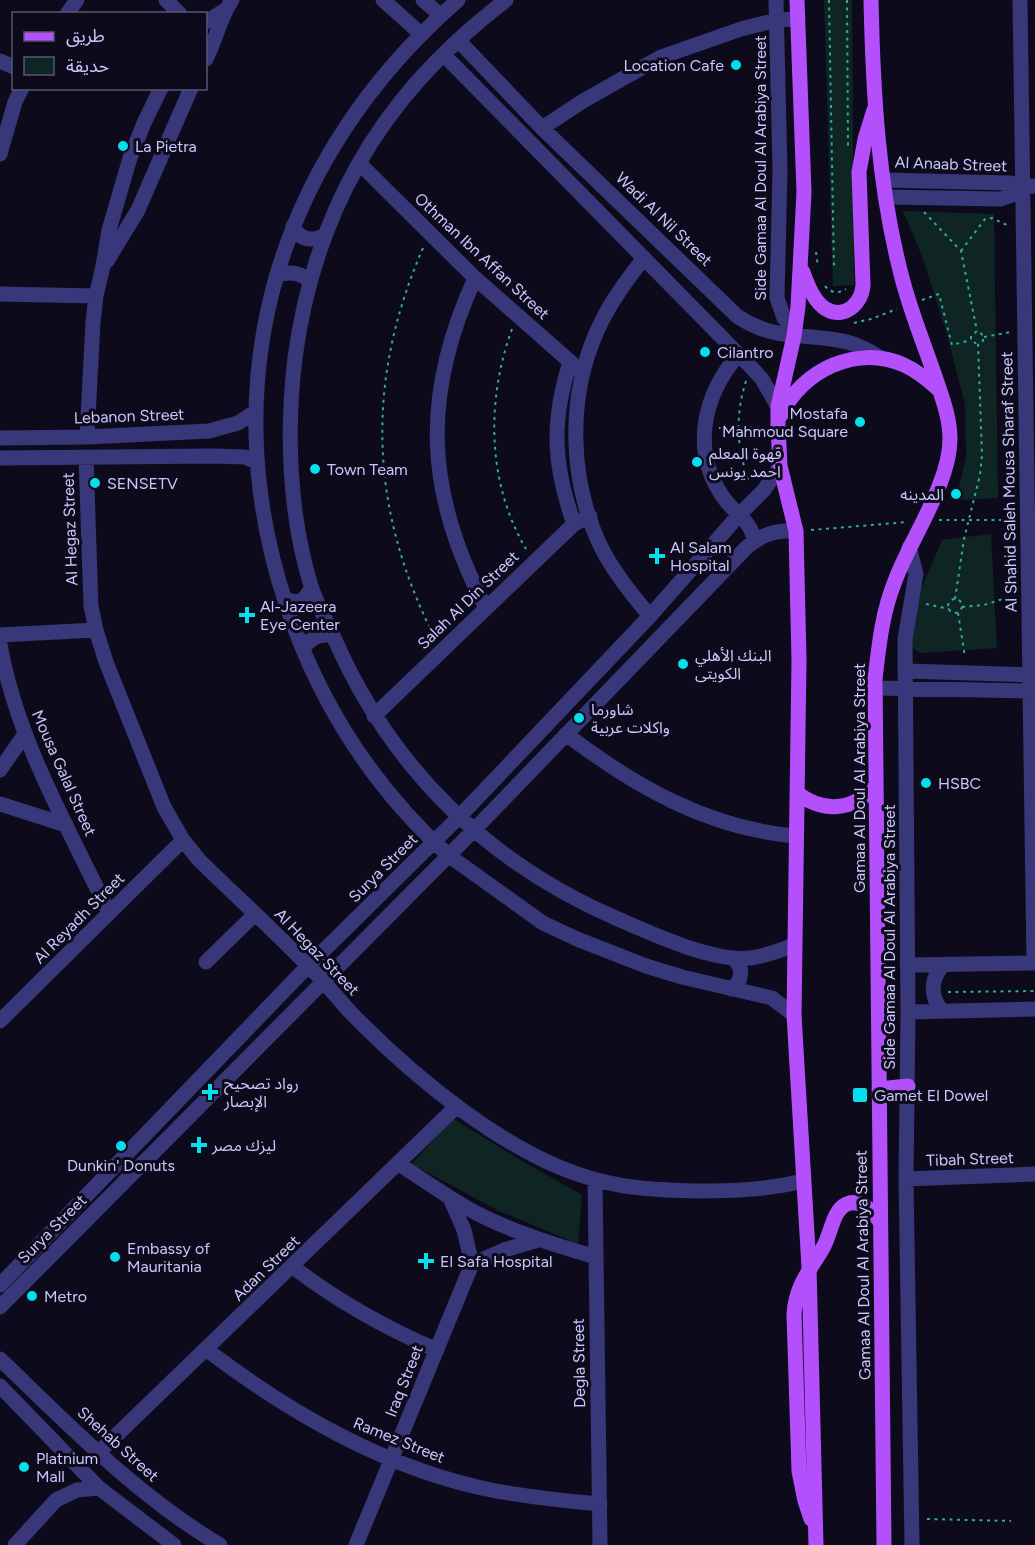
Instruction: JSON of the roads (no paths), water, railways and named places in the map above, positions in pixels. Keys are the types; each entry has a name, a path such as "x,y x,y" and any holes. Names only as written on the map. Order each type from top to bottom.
{"main road":[{"path":"796,0 804,192 795,333 778,407 778,425 780,466 796,531 799,660 794,1015 809,1267 816,1545"},
{"name":"Gamaa Al Doul Al Arabiya Street","path":"871,0 875,104 885,197 901,276 948,419 950,456 944,476 894,583 884,615 875,688 884,1545"},
{"path":"801,257 803,271 810,288 825,309 840,312 848,310 860,300 863,285 859,172 864,139 875,104"},
{"path":"778,425 787,403 800,386 817,372 837,362 859,358 881,358 903,364 923,375 940,391"},
{"path":"797,793 816,804 837,807 858,801 875,787"},
{"path":"879,1089 908,1086"},
{"path":"809,1267 822,1249 834,1218 842,1208 853,1203 865,1205 874,1212 880,1222"}],"street":[{"path":"166,0 178,12"},
{"path":"383,0 421,34"},
{"path":"423,0 440,15"},
{"path":"458,0 421,34 361,105 318,174 293,226 276,276 261,340 255,412 256,462 264,519 284,598 303,650 336,719 378,779 448,855 543,923 577,939 646,966 772,998 794,1015"},
{"path":"506,0 444,55 406,95 373,140 346,187 309,280 294,365 290,436 296,507 312,588 346,665 374,716 412,769 474,830 526,868 611,916 670,940 733,958 763,956 794,945"},
{"name":"Side Gamaa Al Doul Al Arabiya Street","path":"776,0 780,170 777,298 784,318 795,333"},
{"name":"Al Shahid Saleh Mousa Sharaf Street","path":"1020,0 1028,187 1023,232 1028,333 1028,591 1032,683 1034,963"},
{"path":"207,21 229,5"},
{"path":"207,57 229,5"},
{"path":"542,128 583,101 661,57 698,43 777,20 798,19"},
{"name":"Wadi Al Nil Street","path":"459,40 542,128 737,316 773,334 795,333 846,342 863,347 881,358"},
{"path":"444,55 723,337 766,386 778,407"},
{"path":"87,437 96,296 109,231 130,158 160,90"},
{"path":"103,266 138,210 190,90"},
{"path":"0,97 18,95 0,154"},
{"name":"Othman Ibn Affan Street","path":"359,163 475,278 583,373"},
{"name":"Al Anaab Street","path":"883,180 1006,183 1028,187"},
{"name":"Al Anaab Street","path":"885,197 1001,199 1028,187"},
{"path":"293,226 295,231 304,238 315,240 325,235"},
{"path":"644,258 612,302 597,332 583,373 577,407 576,442 579,476 602,548 623,584 650,616"},
{"path":"276,276 290,272 309,280"},
{"path":"475,278 459,314 447,350 440,388 437,426 438,465 444,502 454,539 468,575 486,608"},
{"path":"0,294 96,296"},
{"path":"723,337 735,327 737,316"},
{"path":"739,354 725,370 708,407 704,428 705,447 712,475 726,501 750,526 754,541"},
{"path":"570,362 560,398 556,443 561,479 574,524"},
{"name":"Lebanon Street","path":"0,438 87,437 209,431 238,423 255,412"},
{"path":"209,431 217,437 218,452 215,456"},
{"path":"0,458 215,456 245,458 256,462"},
{"name":"Al Hegaz Street","path":"86,457 91,606 96,630 160,798 183,840 199,860 308,966 385,1046 483,1125 518,1146 595,1180 629,1187 743,1191 803,1181"},
{"name":"Surya Street","path":"0,1285 308,966 459,817 650,616 757,497 780,466"},
{"name":"Salah Al Din Street","path":"374,716 574,524 590,516"},
{"name":"Surya Street","path":"0,1307 474,830 754,541 774,532 796,531"},
{"name":"Side Gamaa Al Doul Al Arabiya Street","path":"909,547 916,574 905,639 908,965 906,1179 912,1545"},
{"path":"284,598 293,602 303,600 312,588"},
{"path":"0,635 96,630"},
{"path":"303,650 315,637 333,636"},
{"name":"Mousa Galal Street","path":"0,644 12,695 25,734 109,913"},
{"path":"905,671 967,673 1032,683"},
{"path":"875,688 906,690 1032,683"},
{"path":"0,770 25,734"},
{"path":"566,734 602,762 645,788 690,810 738,826 796,836"},
{"path":"0,804 66,825"},
{"name":"Al Reyadh Street","path":"0,1021 183,840"},
{"path":"206,962 255,914"},
{"path":"731,989 738,983 741,974 739,965 733,958"},
{"path":"908,965 1034,963"},
{"path":"942,1011 932,988 934,979 943,965"},
{"path":"908,1012 1035,1009"},
{"name":"Adan Street","path":"98,1453 458,1106"},
{"path":"399,1164 478,1214 538,1240 596,1257"},
{"name":"Tibah Street","path":"906,1179 1035,1174"},
{"name":"Degla Street","path":"595,1180 600,1545"},
{"path":"450,1198 464,1230 472,1264 504,1250 538,1240"},
{"path":"65,1218 77,1229"},
{"name":"Iraq Street","path":"356,1545 472,1264"},
{"path":"293,1267 326,1292 361,1314 398,1334 436,1350"},
{"name":"Ramez Street","path":"207,1350 241,1376 295,1411 391,1460 442,1477 494,1490 546,1499 600,1504"},
{"name":"Shehab Street","path":"0,1359 98,1453 168,1511 220,1545"},
{"path":"0,1386 99,1488 174,1545"},
{"path":"15,1545 56,1500 77,1490 99,1488"}],"place":[{"name":"Location Cafe","path":"736,65"},
{"name":"La Pietra","path":"123,146"},
{"name":"Cilantro","path":"705,352"},
{"name":"Mostafa Mahmoud Square","path":"860,422"},
{"name":"قهوة المعلم احمد يونس","path":"697,462"},
{"name":"Town Team","path":"315,469"},
{"name":"SENSETV","path":"95,483"},
{"name":"المدينه","path":"956,494"},
{"name":"Al Salam Hospital","path":"657,556"},
{"name":"Al-Jazeera Eye Center","path":"247,615"},
{"name":"البنك الأهلي الكويتى","path":"683,664"},
{"name":"شاورما واكلات عربية","path":"579,718"},
{"name":"HSBC","path":"926,783"},
{"name":"رواد تصحيح الإبصار","path":"210,1092"},
{"name":"Gamet El Dowel","path":"860,1095"},
{"name":"ليزك مصر","path":"199,1145"},
{"name":"Dunkin' Donuts","path":"121,1146"},
{"name":"Embassy of Mauritania","path":"115,1257"},
{"name":"El Safa Hospital","path":"426,1261"},
{"name":"Metro","path":"32,1296"},
{"name":"Platnium Mall","path":"24,1467"}]}
